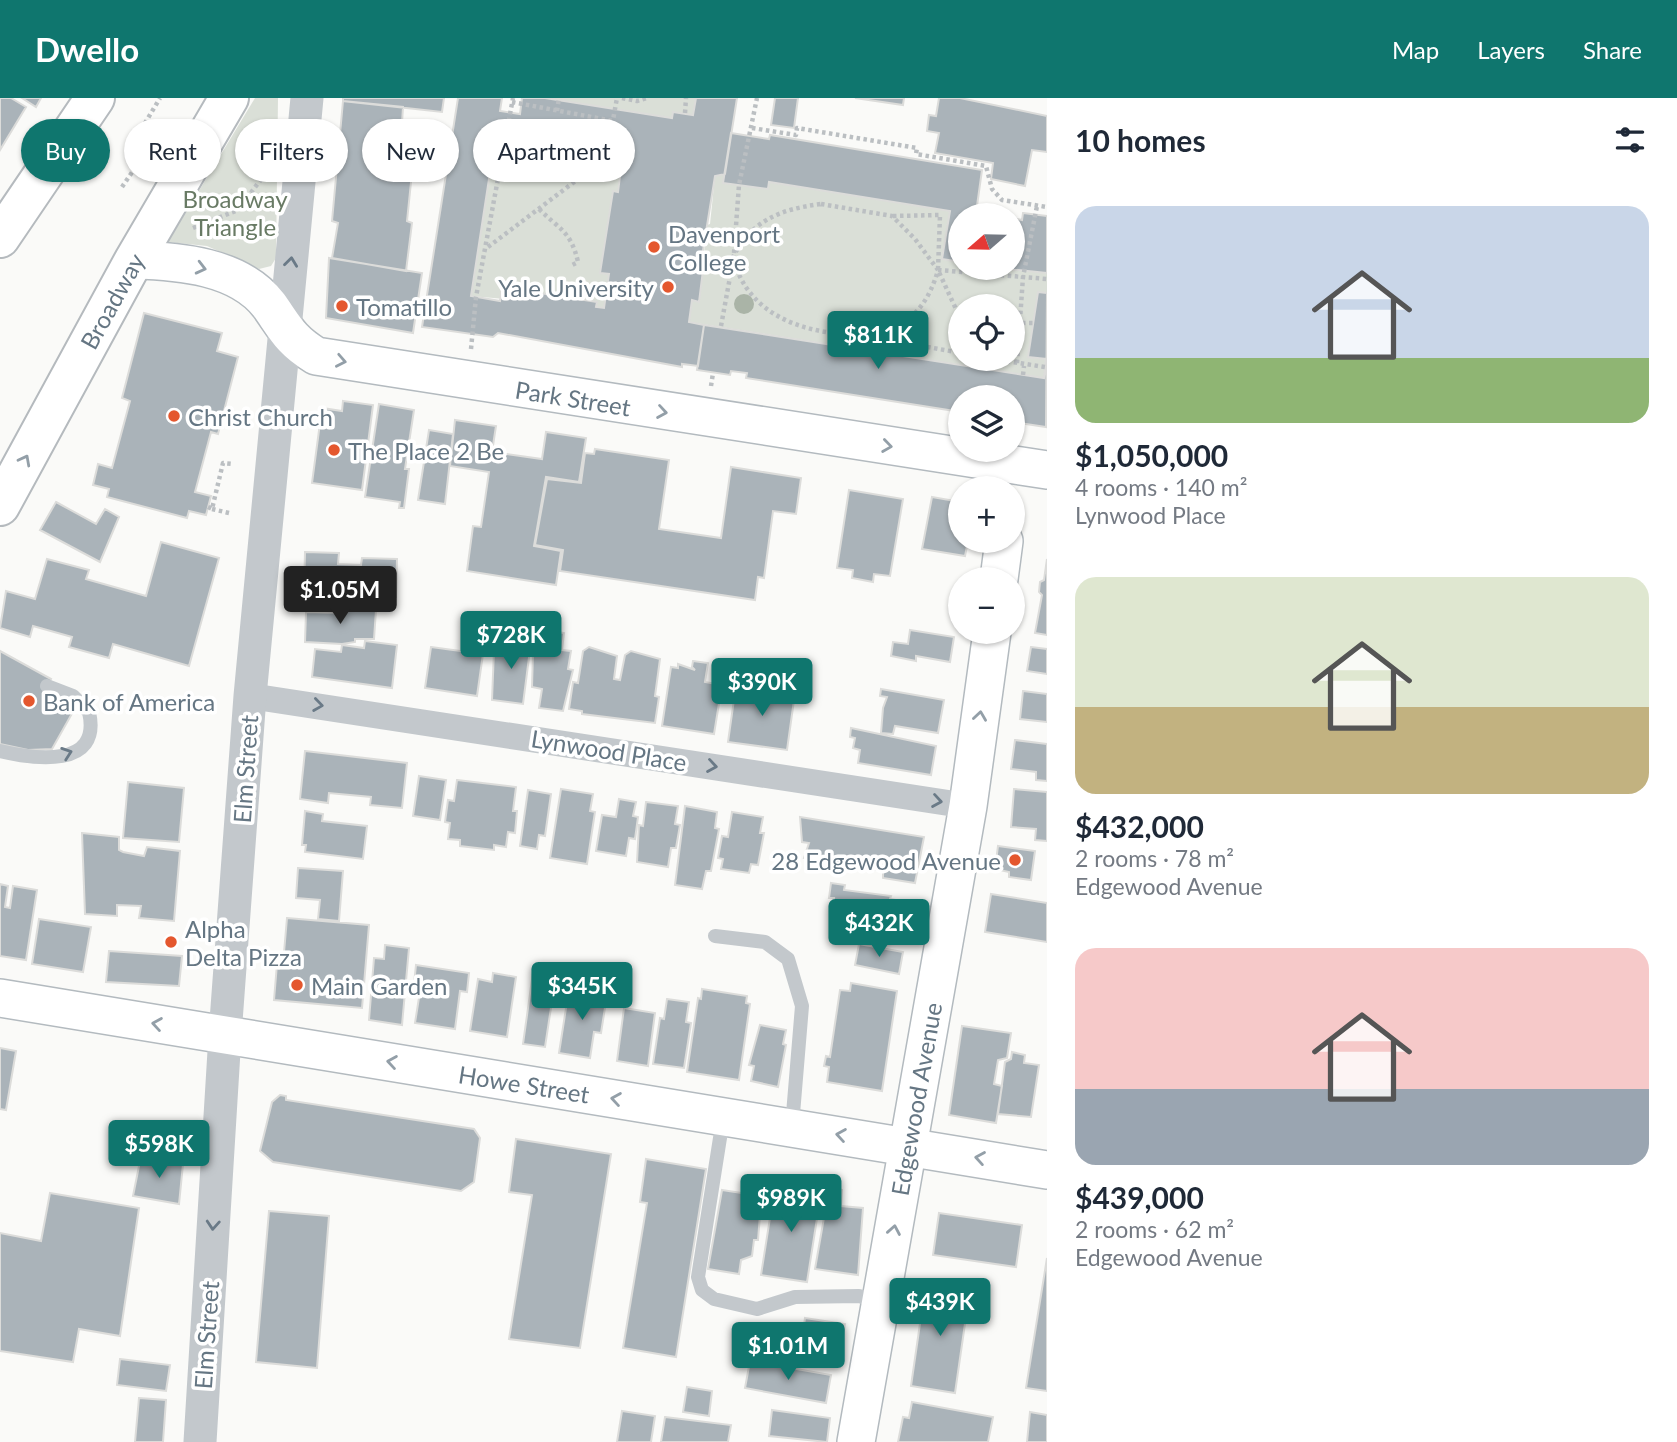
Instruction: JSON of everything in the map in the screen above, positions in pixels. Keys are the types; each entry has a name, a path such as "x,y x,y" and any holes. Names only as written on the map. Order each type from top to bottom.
{"main road":[{"path":"0,238 95,98"},
{"name":"Broadway","path":"0,506 134,260 229,98"},
{"name":"Park Street","path":"134,260 195,266 232,278 253,289 268,305 295,344 316,356 341,362 1022,464"},
{"name":"Edgewood Avenue","path":"856,1442 968,806 990,644"},
{"name":"Howe Street","path":"0,998 1047,1170"}],"street":[{"name":"Elm Street","path":"200,1442 225,1035 250,696 307,98"},
{"name":"Lynwood Place","path":"250,696 968,806"}],"lane":[{"path":"0,751 46,758 64,757 81,748 89,736 89,712 73,696 47,686"},
{"path":"715,936 765,942 788,959 802,1006 792,1127"},
{"path":"723,1116 698,1277 702,1290 713,1298 757,1309 794,1297 859,1296 881,1303"}],"path":[{"path":"122,187 137,165 139,133 160,98"},
{"path":"557,111 559,98"},
{"path":"614,119 620,98 638,101 648,98"},
{"path":"685,113 686,98"},
{"path":"721,326 733,257 739,185 757,98"},
{"path":"509,119 512,100 602,119"},
{"path":"752,128 796,135 797,128 917,148 916,154 986,166 992,189 1002,200 1047,207"},
{"path":"188,230 238,210 258,182"},
{"path":"471,349 476,297 497,182"},
{"path":"486,248 576,182"},
{"path":"867,337 882,334 918,312 928,299 939,270 940,215 892,216 821,204 796,207 760,221 741,241 733,257 737,274 746,290 777,317 796,326 948,351"},
{"path":"1026,262 1037,205"},
{"path":"539,209 562,227 571,239 578,261 570,265"},
{"path":"892,216 915,239 939,270 950,294"},
{"path":"939,231 946,232"},
{"path":"939,270 948,271"},
{"path":"1026,277 1047,279"},
{"path":"1025,323 1033,324"},
{"path":"1025,366 1045,367"},
{"path":"1023,371 1023,375"},
{"path":"710,388 713,373"},
{"path":"229,513 210,508 223,463 233,464"}],"green space":[{"name":"Broadway Triangle","path":"255,98 278,98 278,119 242,119"},
{"path":"545,98 696,98 693,115 673,112 672,118"},
{"name":"Broadway Triangle","path":"235,131 235,182 277,182 276,258 271,266 259,269 207,246 168,242 204,182 221,182 221,154"},
{"path":"719,173 948,211 943,259 948,260 948,280 1026,280 1026,271 1047,273 1047,293 1038,293 1028,356 1046,359 1044,378 1000,371 1025,371 1025,294 948,294 948,363 689,322 692,300 699,301 707,225 710,224 715,176"},
{"path":"489,182 619,182 618,192 613,191 600,272 609,274 604,308 471,296"}],"building":[{"path":"0,98 11,98 26,107 0,150"},
{"path":"22,98 41,98 36,107"},
{"path":"343,98 444,98 442,112 343,101"},
{"name":"Davenport College","path":"458,98 502,98 500,111 520,114 522,98 545,98 672,118 673,112 693,115 696,98 737,98 725,174 715,176 700,269 703,270 699,302 692,300 689,322 704,325 698,366 682,364 682,367 498,333 493,337 422,327 445,182 459,182 459,119 455,119","holes":["473,119 635,119 635,182 619,182 618,192 613,191 600,273 609,274 604,308 596,307 597,302 502,287 500,301 471,296 489,182 473,182"]},
{"path":"775,98 798,98 794,128 771,125"},
{"path":"855,98 904,98 903,105"},
{"path":"939,98 960,98 1047,116 1047,152 1032,150 1025,186 991,179 993,163 935,153 939,133 927,131 929,115 936,116"},
{"path":"343,101 403,107 402,119 362,119 362,182 411,182 407,221 412,223 406,271 332,258 338,223 332,221 336,182 348,182 348,119 341,119"},
{"path":"731,133 769,139 770,135 982,170 977,203 948,203 948,211 769,182 768,189 723,183"},
{"path":"1026,213 1047,216 1047,273 1026,271"},
{"path":"948,223 948,260 942,259"},
{"path":"329,258 422,273 413,333 326,318"},
{"path":"1038,292 1047,293 1046,427 1025,424 1025,385 948,385 948,410 746,378 747,373 731,371 730,375 697,370 704,325 948,363 948,371 999,371 1044,378 1046,359 1028,357"},
{"name":"Christ Church","path":"144,313 222,333 217,351 238,357 218,434 211,432 195,492 211,496 206,515 189,511 187,518 107,497 109,489 93,485 98,464 112,468 130,401 122,398"},
{"path":"343,401 373,405 362,490 312,483 322,408 342,411"},
{"path":"379,404 414,410 405,469 409,469 404,508 399,508 400,502 365,497"},
{"path":"455,420 496,426 492,452 542,459 546,432 586,438 579,482 546,477 534,546 561,551 556,585 467,571 473,526 481,527 489,472 450,466"},
{"path":"429,430 453,434 445,504 418,500"},
{"path":"595,449 669,460 659,529 721,538 731,467 801,478 796,514 773,511 764,578 758,577 755,600 560,571 563,550 535,545 547,479 581,483 585,453 594,454"},
{"path":"849,490 903,499 890,576 874,574 873,582 852,578 853,570 837,568"},
{"path":"932,497 948,500 948,553 966,553 965,556 922,549"},
{"path":"56,502 96,524 105,509 119,517 100,562 40,530"},
{"path":"161,542 219,558 189,666 113,644 109,658 69,647 72,637 33,626 30,637 0,628 6,591 35,599 47,559 89,570 86,579 146,596"},
{"path":"305,552 339,553 338,564 361,565 362,558 397,559 396,597 360,596 359,584 338,583 337,592 304,590"},
{"path":"1047,559 1047,635 1035,633 1042,595 1039,592 1040,582 1044,580"},
{"path":"342,609 376,610 374,639 355,639 355,642 342,644 305,642 306,612 342,613"},
{"path":"541,629 564,633 562,650 571,651 568,669 573,670 563,711 539,708 542,689 532,687 533,652 542,654 538,650"},
{"path":"910,630 948,636 948,644 953,644 950,662 916,656 916,661 891,656 893,642 908,644"},
{"path":"500,638 531,642 523,704 492,700 494,650 498,651"},
{"path":"365,641 397,645 392,688 312,677 315,649 341,652 342,645 364,648"},
{"path":"431,647 483,654 477,696 425,688"},
{"path":"589,647 617,656 614,679 620,680 625,655 631,651 660,659 655,696 659,697 655,723 582,714 582,711 569,709 573,682 578,683 583,651"},
{"path":"1031,647 1047,649 1047,674 1027,671"},
{"name":"Bank of America","path":"0,651 51,679 43,693 74,710 52,749 28,750 0,744"},
{"path":"693,661 708,663 705,682 722,685 714,734 662,726 671,667 678,668 678,664 695,670 692,667"},
{"path":"736,685 795,693 787,750 728,742"},
{"path":"881,689 944,700 938,733 895,726 893,734 881,733 883,708 887,697 880,696"},
{"path":"1023,691 1047,694 1047,722 1020,719"},
{"path":"851,728 936,746 931,775 858,763 860,750 853,748 855,738 850,737"},
{"path":"1015,740 1047,744 1047,781 1036,780 1036,772 1011,769"},
{"path":"305,751 407,763 402,808 370,805 371,797 329,793 328,803 300,799"},
{"path":"419,776 446,780 440,820 413,816"},
{"path":"457,780 516,787 513,811 517,811 515,833 508,832 506,847 494,845 494,850 460,846 460,840 448,839 450,823 445,822 448,800 454,801"},
{"path":"128,782 184,788 179,842 123,838"},
{"path":"561,789 593,794 590,811 595,812 587,864 550,858"},
{"path":"1014,789 1047,792 1047,841 1035,840 1036,829 1011,827"},
{"path":"528,790 551,794 545,836 539,835 537,849 520,846"},
{"path":"619,799 636,802 633,816 638,817 635,839 629,838 626,856 596,851 602,815 616,817"},
{"path":"646,802 678,806 675,824 680,825 676,848 671,848 668,867 637,862 639,825 643,826"},
{"path":"685,806 717,812 715,828 719,829 711,871 706,871 702,889 675,885"},
{"path":"305,811 323,814 322,821 367,826 363,859 305,852 306,845 302,845"},
{"path":"732,812 763,817 760,833 764,833 758,865 751,864 749,873 721,869 723,859 718,858 722,836 728,837"},
{"path":"800,817 924,837 915,883 883,878 883,871 804,858 809,843 802,842"},
{"path":"82,833 119,837 119,850 144,856 147,847 180,851 174,921 139,918 141,906 117,905 117,916 85,914"},
{"name":"28 Edgewood Avenue","path":"998,846 1035,851 1031,880 1009,877 1009,872 995,869"},
{"path":"298,868 343,871 339,921 318,919 320,900 296,898"},
{"path":"831,883 845,885 844,890 891,896 890,899 908,902 901,939 868,933 867,939 850,936 850,930 837,928 839,916 831,914 834,898 829,898"},
{"path":"0,884 8,886 5,907 10,908 13,886 37,890 26,960 0,956"},
{"path":"991,894 1047,903 1047,942 985,932"},
{"path":"287,918 369,925 362,1008 274,1000 277,964 283,964"},
{"path":"39,919 91,927 83,972 32,964"},
{"path":"859,944 903,952 899,974 855,965"},
{"path":"385,945 409,948 402,1025 369,1020 374,958 384,959"},
{"path":"109,951 182,956 179,986 106,982"},
{"path":"416,965 469,973 467,992 460,991 455,1029 415,1023 421,985 414,984"},
{"path":"533,972 556,975 545,1047 523,1044"},
{"path":"493,973 516,977 507,1037 470,1031 478,979 492,982"},
{"path":"851,983 897,991 882,1091 827,1082 829,1067 824,1066 826,1056 830,1057 840,990 850,991"},
{"path":"569,989 607,995 601,1033 594,1032 590,1058 559,1053"},
{"path":"702,989 747,996 746,1003 750,1004 739,1080 687,1072 698,998 701,999"},
{"path":"667,999 689,1002 686,1022 691,1023 684,1068 653,1064 660,1018 664,1019"},
{"path":"624,1008 655,1013 648,1066 617,1061"},
{"path":"760,1025 786,1030 778,1087 751,1081 754,1066 749,1065"},
{"path":"962,1026 1011,1033 1007,1058 998,1060 994,1084 1002,1086 996,1123 949,1115"},
{"path":"0,1048 16,1051 6,1110 0,1109"},
{"path":"1012,1052 1025,1055 1024,1063 1039,1065 1031,1117 998,1114 1005,1062 1011,1059"},
{"path":"280,1095 286,1096 286,1100 474,1129 480,1138 474,1182 461,1191 273,1162 260,1151 272,1102"},
{"path":"516,1139 611,1154 580,1348 509,1339 532,1195 509,1192"},
{"path":"141,1156 183,1164 179,1204 133,1196"},
{"path":"646,1159 706,1169 676,1357 623,1348 647,1203 640,1202"},
{"path":"775,1186 821,1193 807,1282 761,1275"},
{"path":"829,1189 842,1190 841,1206 863,1208 858,1275 815,1269"},
{"path":"722,1190 755,1195 753,1215 760,1215 758,1240 754,1240 752,1256 741,1260 739,1274 708,1269"},
{"path":"50,1193 139,1208 120,1336 79,1329 73,1362 0,1351 0,1233 41,1241"},
{"path":"269,1211 329,1216 317,1368 256,1362"},
{"path":"939,1213 1022,1225 1016,1267 933,1255"},
{"path":"1047,1258 1047,1391 1026,1388"},
{"path":"926,1282 970,1289 955,1393 911,1386"},
{"path":"805,1318 845,1324 838,1365 799,1359"},
{"path":"120,1359 170,1365 166,1391 117,1385"},
{"path":"750,1361 831,1375 826,1403 745,1388"},
{"path":"687,1387 712,1391 709,1416 683,1412"},
{"path":"139,1398 166,1400 163,1442 135,1442"},
{"path":"912,1402 993,1417 988,1442 898,1442 903,1417 909,1418"},
{"path":"772,1410 830,1418 827,1442 769,1436"},
{"path":"622,1411 655,1416 651,1442 617,1442"},
{"path":"1030,1412 1047,1415 1047,1442 1027,1442"},
{"path":"665,1417 731,1425 728,1442 661,1442"}],"place":[{"name":"Davenport College","path":"654,247"},
{"name":"Yale University","path":"668,287"},
{"name":"Tomatillo","path":"342,306"},
{"name":"Christ Church","path":"174,416"},
{"name":"The Place 2 Be","path":"334,450"},
{"name":"Bank of America","path":"29,701"},
{"name":"28 Edgewood Avenue","path":"1015,860"},
{"name":"Alpha Delta Pizza","path":"171,942"},
{"name":"Main Garden","path":"297,985"}]}
